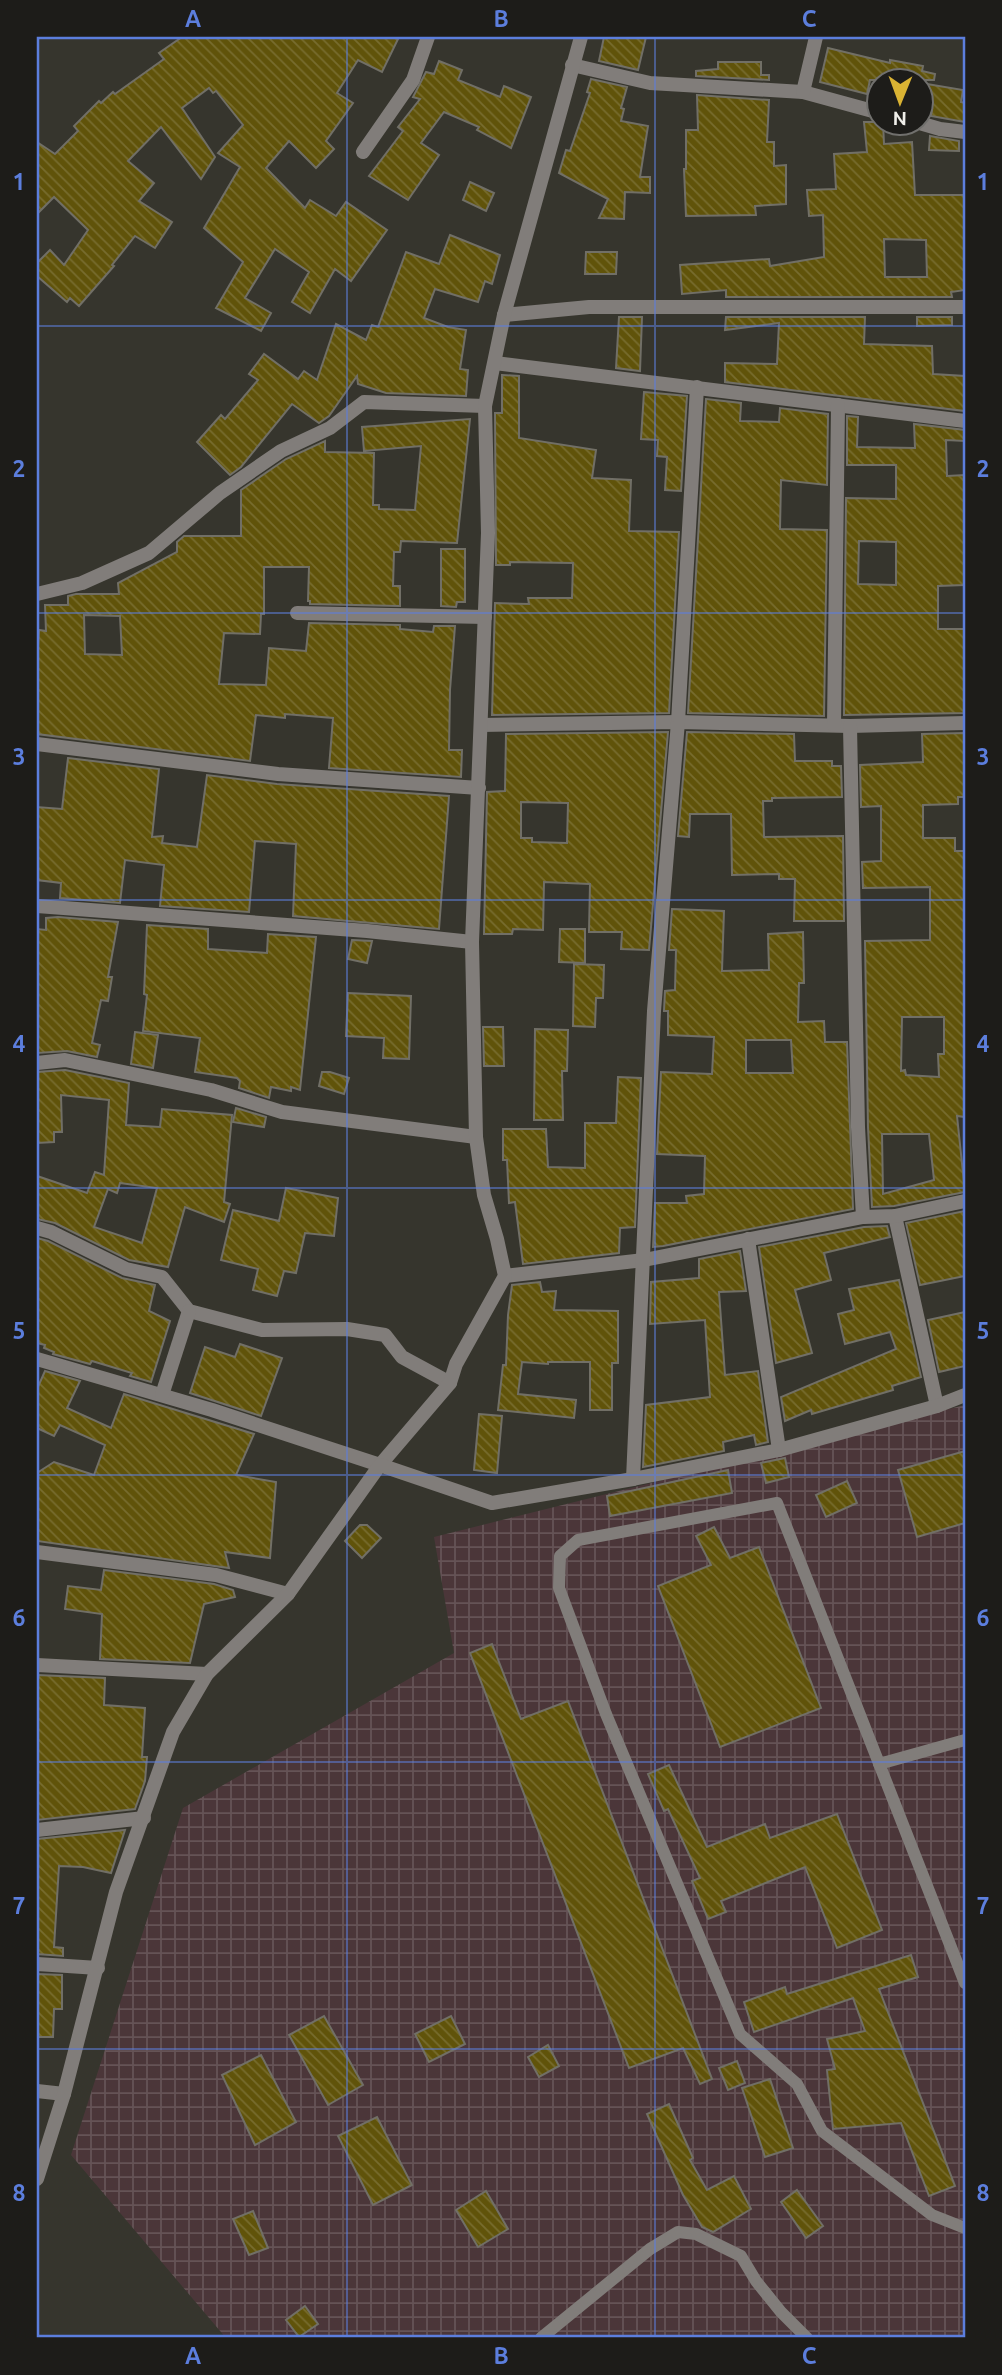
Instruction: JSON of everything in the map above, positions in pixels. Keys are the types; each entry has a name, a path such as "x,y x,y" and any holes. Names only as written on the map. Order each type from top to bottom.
{"street":[{"path":"363,152 413,80 428,37"},
{"path":"37,2179 64,2094 116,1892 173,1732 207,1674 288,1594 380,1465 450,1383 456,1364 505,1276 484,1195 476,1137 472,942 488,533 485,406 504,314 581,37"},
{"path":"803,92 816,37"},
{"path":"572,65 650,83 803,92 866,109"},
{"path":"936,128 965,132"},
{"path":"504,314 589,307 965,307"},
{"path":"495,363 965,421"},
{"path":"633,1479 654,1011 678,722 697,387"},
{"path":"37,594 82,583 149,553 220,493 281,451 330,428 363,401 485,406"},
{"path":"834,724 838,405"},
{"path":"297,613 485,617"},
{"path":"481,725 678,722 850,726 965,723"},
{"path":"850,726 858,1113 863,1217"},
{"path":"37,744 278,774 479,788"},
{"path":"37,906 367,930 472,942"},
{"path":"37,1063 65,1060 212,1090 282,1112 476,1137"},
{"path":"505,1276 644,1260 863,1217 895,1216 965,1201"},
{"path":"895,1216 937,1406"},
{"path":"37,1228 51,1232 126,1269 162,1277 189,1311 262,1330 347,1329 385,1335 402,1357 450,1383"},
{"path":"748,1239 779,1450"},
{"path":"162,1395 189,1311"},
{"path":"37,1359 162,1395 492,1503 779,1450 937,1406 965,1395"},
{"path":"37,1552 216,1575 288,1594"},
{"path":"37,1665 207,1674"},
{"path":"37,1830 144,1818"},
{"path":"37,1964 98,1968"},
{"path":"37,2091 64,2094"}],"lane":[{"path":"965,1983 777,1503 578,1540 560,1556 559,1588 606,1714 740,2034 797,2084 822,2131 932,2216 965,2228"},
{"path":"879,1765 965,1740"},
{"path":"541,2338 650,2249 678,2232 696,2234 741,2256 756,2281 807,2338"}],"shaded area":[{"path":"965,1405 965,2338 226,2338 71,2155 183,1808 454,1653 434,1537"}],"building":[{"path":"182,37 399,37 382,72 358,60 337,93 353,103 326,141 334,149 316,168 289,141 266,168 305,208 310,200 336,216 346,202 387,230 351,281 335,269 310,313 292,302 309,272 275,249 245,298 271,313 261,331 216,308 243,262 204,228 240,167 218,153 243,125 216,91 213,93 209,88 182,108 215,157 201,179 161,127 128,161 154,183 139,201 172,222 155,248 135,236 112,265 114,266 79,306 70,298 67,302 37,276 37,263 50,250 64,265 88,230 54,197 37,214 37,142 55,154 78,131 74,126 99,101 101,103 113,92 115,94 164,59 159,53"},
{"path":"604,37 646,37 638,70 599,61"},
{"path":"828,48 890,63 890,60 923,66 866,66 866,94 820,82"},
{"path":"439,61 462,70 458,80 500,97 504,86 531,97 511,148 477,130 479,127 444,112 421,143 439,155 408,200 369,176 403,131 398,127 420,99 413,97 426,72 434,74"},
{"path":"718,62 761,62 761,75 769,75 769,80 696,76 696,71 718,69"},
{"path":"591,79 627,87 621,108 624,109 621,121 648,126 640,177 650,177 650,193 625,192 624,219 599,218 608,199 559,173 566,150 570,151 590,93 587,92"},
{"path":"936,86 963,90 961,102 965,103 965,122 936,117"},
{"path":"697,95 769,100 767,142 774,142 774,166 786,165 786,204 755,206 756,215 686,216 686,130 698,130"},
{"path":"864,122 866,122 866,136 884,136 884,144 912,142 915,195 965,195 965,290 951,292 952,297 726,297 726,290 682,294 680,265 769,259 770,266 824,257 823,215 809,216 807,190 836,189 834,154 867,152","holes":["884,239 926,240 927,277 885,277"]},
{"path":"930,136 959,141 959,151 929,150"},
{"path":"470,182 494,193 486,211 463,200"},
{"path":"450,235 500,255 492,284 485,281 478,302 435,289 424,318 466,330 460,369 468,370 466,396 386,393 358,384 357,376 329,416 319,423 292,404 241,467 230,475 197,442 221,415 225,419 258,380 249,374 264,354 298,379 304,371 317,380 336,324 366,340 372,325 378,327 406,252 439,264"},
{"path":"586,252 617,252 616,274 585,274"},
{"path":"619,317 642,317 640,371 616,368"},
{"path":"726,317 865,317 864,344 932,346 933,374 965,376 965,411 725,382 725,363 777,364 779,323 725,330"},
{"path":"917,317 952,317 952,325 917,326"},
{"path":"502,375 519,376 519,438 596,450 592,478 631,480 629,531 679,532 669,713 492,715 495,603 529,604 528,598 572,598 573,563 510,562 510,565 496,565 495,413 502,413"},
{"path":"644,392 687,396 681,491 665,490 667,457 657,456 658,440 641,439"},
{"path":"706,399 741,403 740,421 779,422 780,408 828,414 827,485 781,480 780,529 827,530 824,716 688,713"},
{"path":"847,416 858,417 857,447 915,448 914,424 965,430 965,441 946,440 947,476 965,475 964,585 938,586 938,629 965,629 965,713 844,715 846,498 896,499 896,465 847,465","holes":["859,541 896,542 896,585 858,584"]},
{"path":"470,419 457,543 401,541 400,552 394,552 393,586 400,586 400,606 310,604 309,567 264,567 264,614 261,614 260,634 224,633 219,684 266,685 269,648 306,651 309,623 400,625 400,629 433,632 434,626 455,626 449,750 462,750 461,777 329,768 333,718 285,714 285,718 256,715 250,761 37,734 37,662 39,630 46,631 45,605 68,605 68,596 76,594 119,594 118,583 177,552 177,542 184,536 241,536 241,490 286,459 325,441 325,452 374,453 373,505 379,505 379,509 415,510 421,446 364,451 362,427","holes":["84,615 120,616 122,655 85,654"]},
{"path":"441,549 465,549 465,602 457,602 456,607 441,606"},
{"path":"668,732 649,950 621,949 622,932 589,932 590,884 544,882 543,930 513,929 512,934 484,934 487,792 505,791 506,734","holes":["521,802 568,803 567,843 532,842 532,838 521,838"]},
{"path":"687,732 794,734 795,761 832,761 832,766 841,766 842,797 772,798 772,801 763,801 764,837 843,836 844,921 794,921 795,879 779,879 779,874 732,875 731,814 690,814 689,837 678,836"},
{"path":"965,733 965,797 958,797 958,804 923,805 923,838 955,838 955,851 965,851 965,1117 957,1116 965,1192 894,1206 872,1207 865,941 930,940 930,887 863,888 862,862 881,861 881,806 861,807 860,765 923,762 922,734","holes":["902,1017 944,1017 944,1054 938,1054 939,1077 906,1075 905,1070 901,1071","882,1134 929,1134 934,1180 883,1194"]},
{"path":"68,758 159,769 152,837 163,836 162,843 197,847 207,775 277,784 449,796 439,929 293,916 296,844 255,841 249,912 160,906 164,865 125,860 120,903 60,898 61,883 37,880 37,807 62,809"},
{"path":"672,909 724,911 722,971 769,970 768,934 803,932 804,983 799,983 798,1022 824,1021 825,1042 847,1042 853,1209 653,1247 655,1203 687,1203 686,1196 704,1194 705,1156 657,1154 661,1072 712,1074 714,1037 668,1035 668,1011 664,1011 665,991 675,990 676,950 669,950","holes":["746,1040 791,1040 793,1073 746,1073"]},
{"path":"46,918 118,922 108,977 112,977 108,1001 101,1000 92,1043 100,1045 97,1057 67,1051 37,1053 37,929 46,930"},
{"path":"147,925 208,929 208,949 267,953 268,934 316,937 300,1090 271,1087 269,1098 239,1088 240,1081 237,1078 195,1072 200,1038 143,1031 147,995 144,994"},
{"path":"560,929 585,929 585,963 559,962"},
{"path":"352,940 372,941 367,963 348,959"},
{"path":"574,964 604,965 603,998 596,998 595,1027 573,1026"},
{"path":"348,993 411,996 409,1059 383,1058 384,1038 346,1036"},
{"path":"483,1027 503,1027 504,1066 484,1066"},
{"path":"535,1029 568,1030 567,1071 562,1071 563,1120 534,1120"},
{"path":"135,1032 158,1035 153,1068 131,1064"},
{"path":"65,1070 129,1083 126,1125 160,1127 162,1109 232,1115 224,1202 230,1204 224,1222 185,1207 168,1267 129,1260 55,1223 37,1219 37,1176 87,1193 95,1172 104,1175 109,1100 61,1095 62,1132 54,1132 54,1142 37,1143 37,1072","holes":["120,1183 157,1188 142,1243 94,1227 108,1189 117,1193"]},
{"path":"322,1072 349,1078 344,1094 319,1086"},
{"path":"618,1077 641,1078 635,1227 620,1228 619,1253 523,1264 515,1202 509,1203 507,1160 503,1160 503,1129 546,1129 548,1167 585,1168 585,1123 616,1123"},
{"path":"236,1108 266,1117 264,1127 233,1122"},
{"path":"286,1188 338,1198 334,1236 305,1233 296,1273 284,1271 277,1296 253,1290 258,1269 221,1260 233,1210 279,1221"},
{"path":"965,1211 965,1276 920,1285 906,1223"},
{"path":"887,1226 890,1237 824,1253 831,1280 795,1290 812,1353 776,1363 759,1247 864,1227"},
{"path":"37,1238 122,1278 155,1285 149,1311 170,1321 151,1382 130,1376 132,1373 92,1361 90,1364 53,1354 54,1352 44,1348 45,1345 37,1343"},
{"path":"740,1251 746,1291 719,1292 725,1375 758,1371 768,1442 756,1445 754,1435 723,1442 724,1451 643,1467 646,1405 710,1397 705,1320 650,1324 651,1282 699,1278 699,1259"},
{"path":"899,1280 921,1377 892,1386 893,1390 812,1414 811,1410 785,1421 781,1397 896,1349 890,1332 845,1344 838,1314 854,1310 849,1289"},
{"path":"540,1282 542,1292 556,1291 554,1310 618,1311 618,1363 612,1363 612,1410 590,1410 590,1362 522,1362 518,1394 576,1400 574,1418 498,1410 503,1365 506,1365 512,1285"},
{"path":"965,1312 965,1366 939,1372 928,1320"},
{"path":"240,1344 282,1358 261,1416 190,1393 205,1347 235,1357"},
{"path":"45,1371 80,1381 67,1408 111,1428 124,1394 254,1434 236,1475 276,1482 270,1558 225,1552 229,1568 37,1541 37,1473 54,1462 94,1475 105,1445 60,1425 54,1436 37,1428 37,1389"},
{"path":"479,1414 502,1416 497,1473 474,1470"},
{"path":"965,1451 965,1523 917,1537 898,1470"},
{"path":"785,1458 789,1477 766,1483 761,1463"},
{"path":"728,1470 732,1493 610,1516 607,1496"},
{"path":"847,1481 857,1503 826,1517 816,1495"},
{"path":"360,1525 367,1525 381,1538 362,1558 345,1541"},
{"path":"714,1527 730,1558 759,1547 821,1708 720,1747 658,1586 711,1565 696,1536"},
{"path":"104,1570 214,1584 233,1590 235,1597 204,1604 190,1663 100,1659 102,1614 65,1609 68,1586 101,1590"},
{"path":"492,1644 521,1719 568,1701 712,2079 700,2084 683,2048 629,2068 470,1653"},
{"path":"37,1675 105,1678 104,1705 145,1708 142,1757 147,1757 145,1781 135,1809 37,1820"},
{"path":"669,1765 707,1847 765,1824 770,1838 837,1814 882,1930 837,1948 805,1867 721,1901 726,1912 708,1919 692,1881 700,1878 668,1809 664,1811 648,1774"},
{"path":"125,1830 111,1873 83,1867 59,1866 54,1947 63,1948 63,1956 37,1954 37,1839"},
{"path":"911,1955 918,1977 879,1989 955,2186 929,2196 901,2123 833,2129 827,2070 835,2069 827,2039 865,2031 853,1998 754,2032 744,2002 785,1987 787,1994"},
{"path":"37,1974 62,1975 62,2009 54,2009 53,2037 37,2037"},
{"path":"324,2016 363,2085 328,2105 289,2035"},
{"path":"451,2016 465,2044 429,2062 415,2034"},
{"path":"548,2045 559,2066 539,2077 528,2057"},
{"path":"261,2055 296,2122 255,2145 222,2075"},
{"path":"737,2061 745,2083 728,2090 719,2068"},
{"path":"770,2079 793,2148 765,2157 742,2088"},
{"path":"669,2104 693,2158 690,2160 707,2190 734,2176 751,2209 713,2232 702,2227 683,2195 647,2114"},
{"path":"377,2117 412,2185 373,2205 338,2136"},
{"path":"797,2190 823,2226 806,2238 781,2202"},
{"path":"486,2191 508,2229 478,2247 456,2210"},
{"path":"253,2211 268,2248 249,2255 233,2219"},
{"path":"305,2306 318,2324 299,2337 286,2320"}]}
